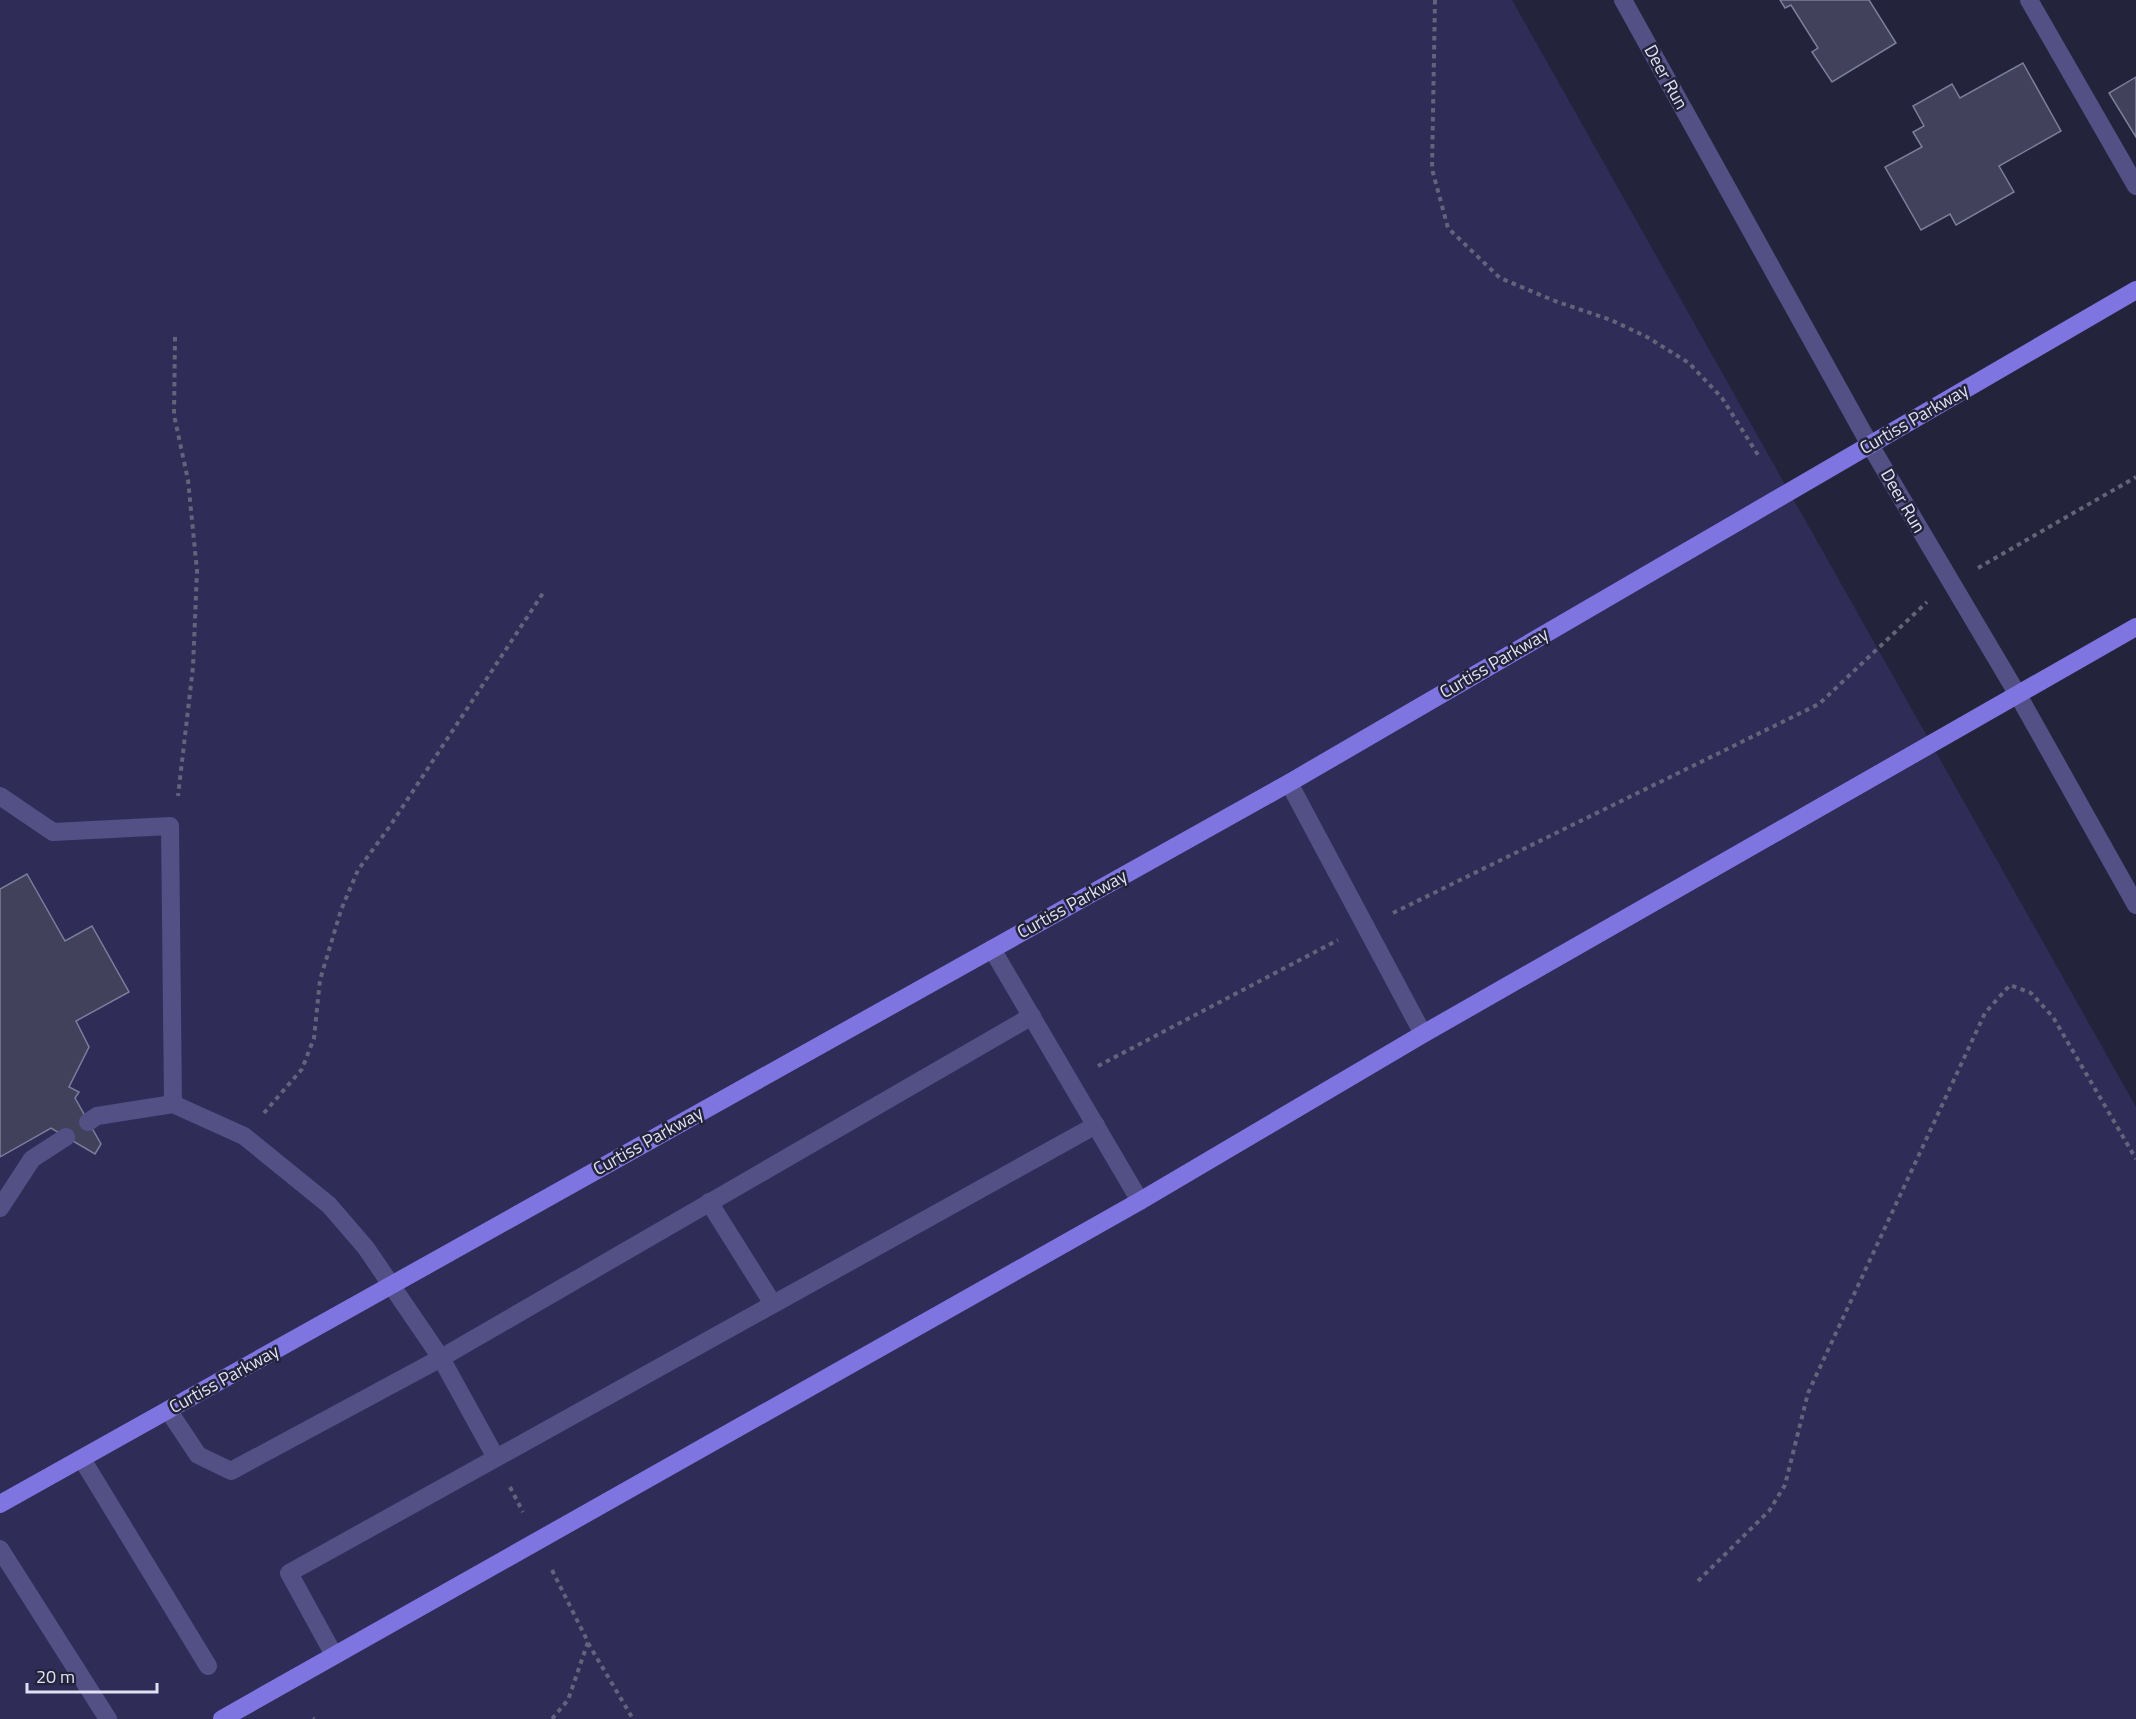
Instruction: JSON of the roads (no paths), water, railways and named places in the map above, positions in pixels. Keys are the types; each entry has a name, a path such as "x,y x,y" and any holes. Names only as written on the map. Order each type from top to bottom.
{"main road":[{"name":"Curtiss Parkway","path":"0,1504 1289,783 2136,290"},
{"path":"222,1719 1140,1201 1423,1034 2136,627"}],"street":[{"name":"Deer Run","path":"1623,0 1870,444 2018,695 2136,905"},
{"path":"2029,0 2136,186"},
{"path":"1289,783 1423,1034"},
{"path":"0,796 53,832 170,826 173,1104"},
{"path":"992,949 1140,1201"},
{"path":"168,1410 198,1455 231,1471 441,1358 1032,1016"},
{"path":"88,1122 97,1116 173,1104 244,1136 329,1205 366,1248 441,1358 495,1456"},
{"path":"334,1655 289,1573 495,1456 773,1305 1096,1125"},
{"path":"0,1208 32,1159 66,1137"},
{"path":"709,1202 773,1305"},
{"path":"82,1459 208,1666"},
{"path":"0,1549 108,1719"}]}
